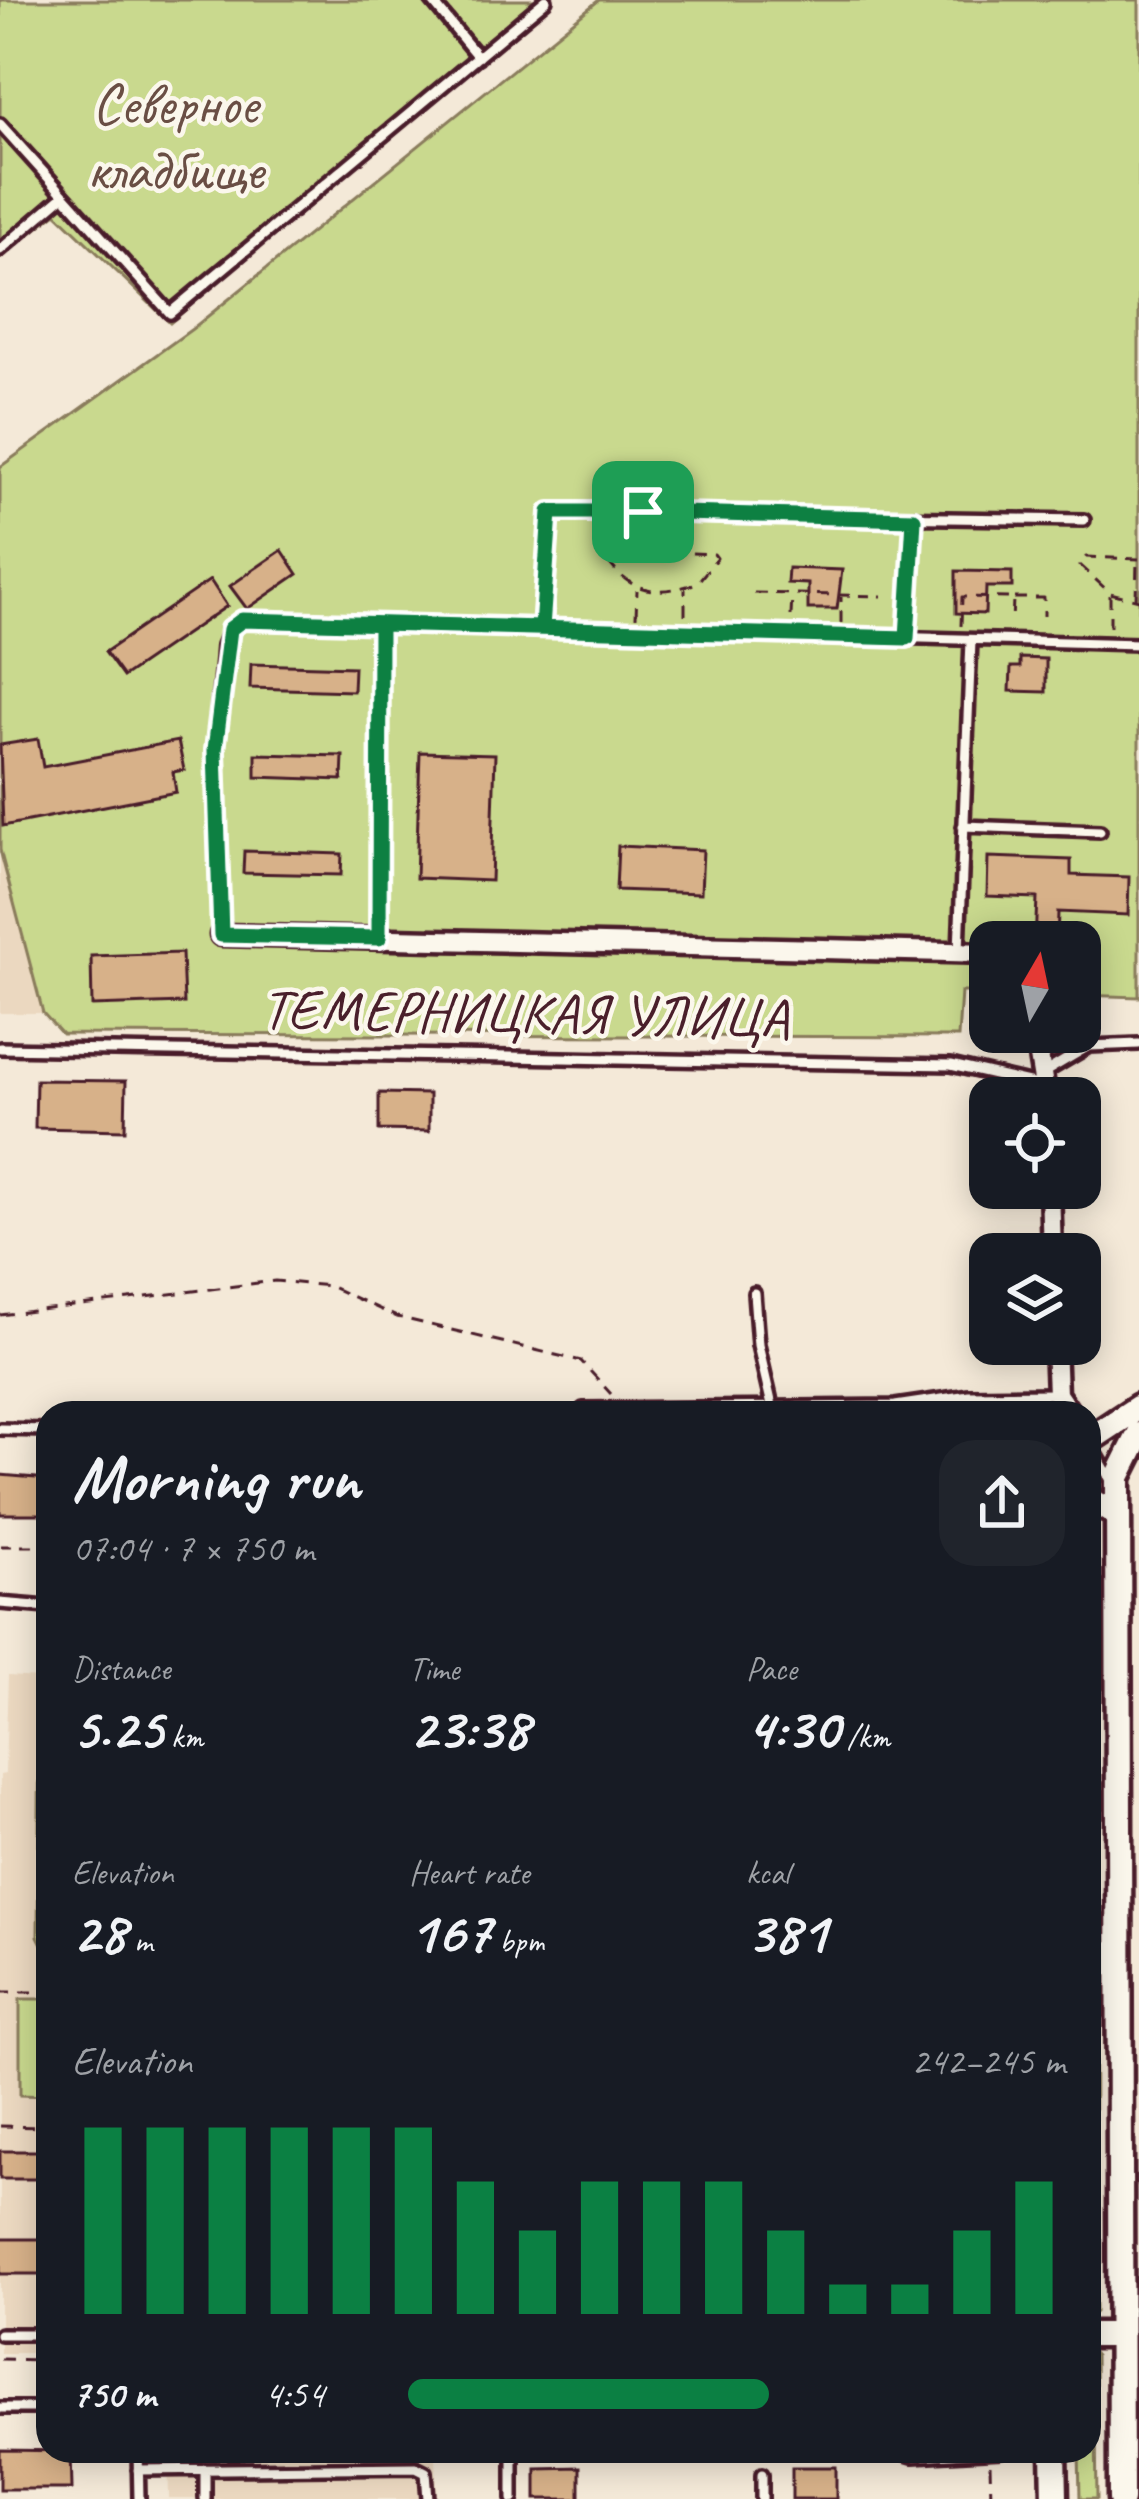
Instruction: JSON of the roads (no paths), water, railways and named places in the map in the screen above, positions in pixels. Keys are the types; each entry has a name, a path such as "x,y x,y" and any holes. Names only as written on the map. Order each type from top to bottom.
{"main road":[{"path":"1101,1432 1139,1407"},
{"path":"1121,2499 1120,2335 1130,2197 1130,1765 1118,1477 1139,1435"},
{"path":"1101,1501 1118,1503"},
{"path":"1101,2336 1120,2335"},
{"path":"1054,2463 1054,2499"}],"street":[{"name":"ТЕМЕРНИЦКАЯ УЛИЦА","path":"221,935 969,952"},
{"path":"1056,1365 1062,1401"}],"lane":[{"path":"431,0 478,57"},
{"path":"0,124 170,314 546,0"},
{"path":"0,250 62,197"},
{"path":"542,628 550,512 1084,520"},
{"path":"907,638 914,519"},
{"path":"221,935 215,750 230,629 242,620 1139,644"},
{"path":"379,938 380,624"},
{"path":"959,951 966,640"},
{"path":"964,826 1100,831"},
{"path":"1056,1077 1089,1046 1139,1044"},
{"name":"ТЕМЕРНИЦКАЯ УЛИЦА","path":"0,1048 951,1065 1005,1077"},
{"path":"754,1293 758,1345 775,1401"},
{"path":"929,1401 969,1395 1057,1394"},
{"path":"0,1430 36,1430"},
{"path":"1101,1466 1118,1503"},
{"path":"0,1604 36,1606"},
{"path":"0,2334 36,2334"},
{"path":"0,2408 36,2408"},
{"path":"138,2463 139,2499"},
{"path":"513,2463 513,2499"},
{"path":"138,2470 416,2467 426,2472 428,2499"},
{"path":"205,2469 206,2499"},
{"path":"762,2474 762,2499"}],"park label":[{"name":"Северное кладбище","path":"175,137"}]}
